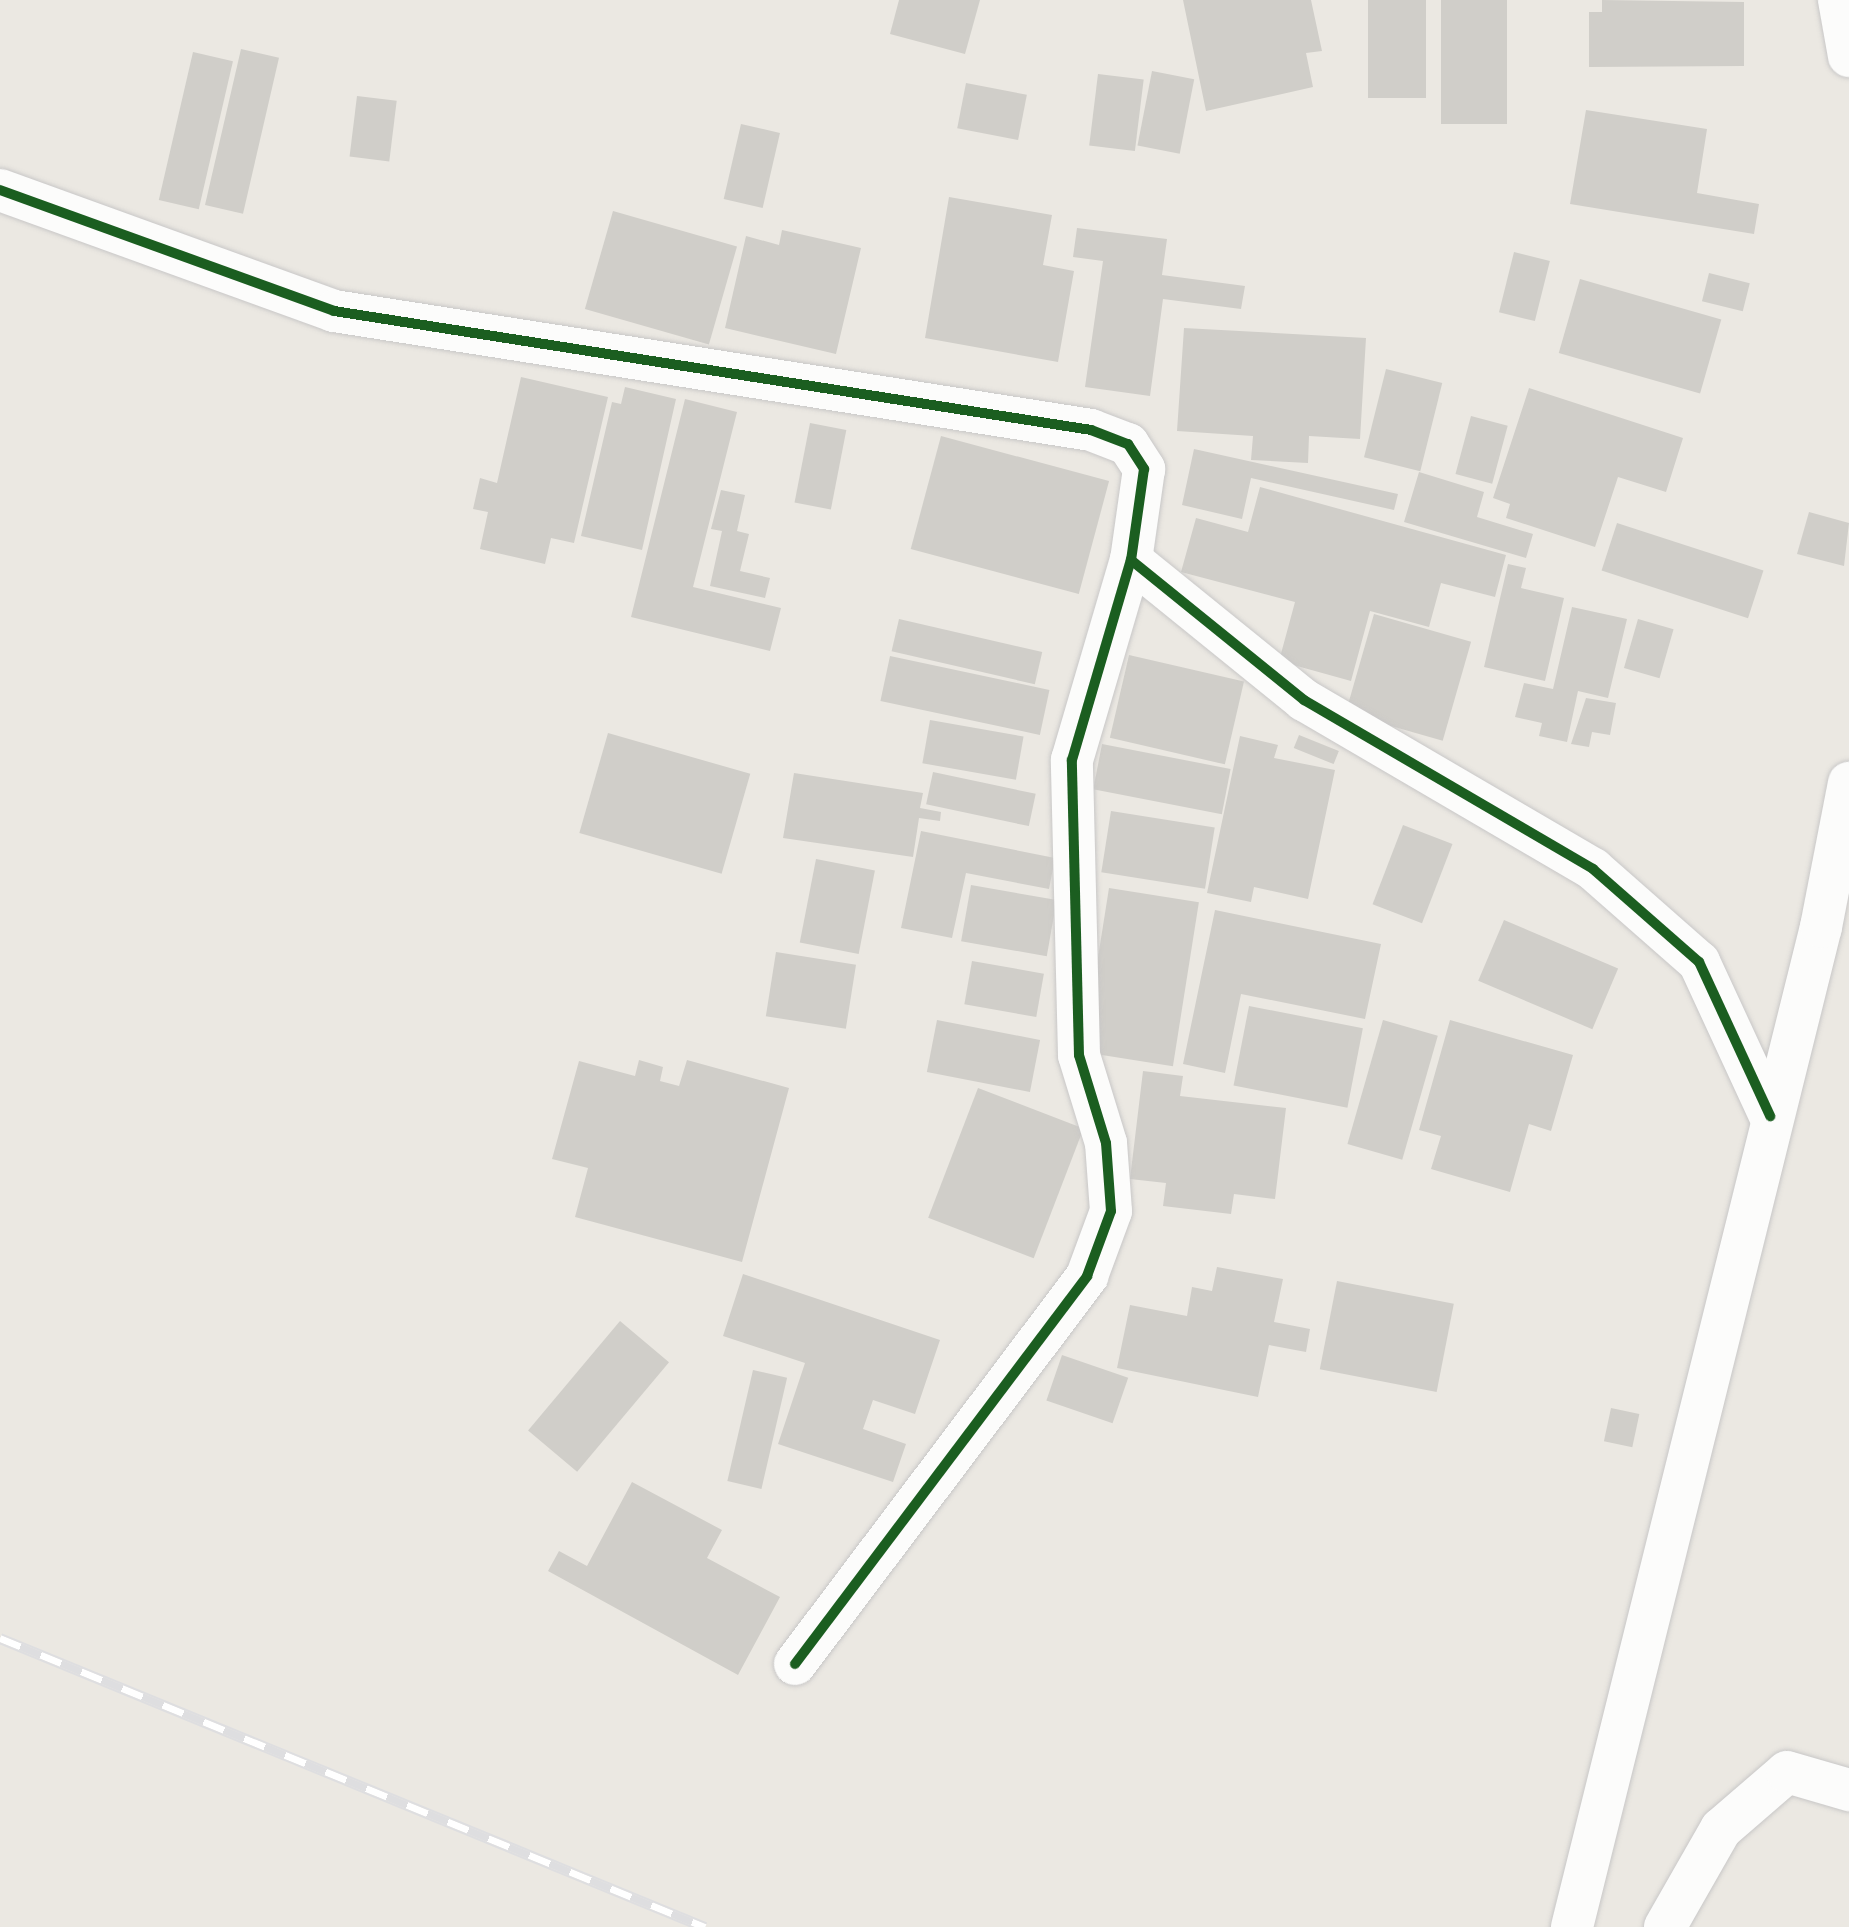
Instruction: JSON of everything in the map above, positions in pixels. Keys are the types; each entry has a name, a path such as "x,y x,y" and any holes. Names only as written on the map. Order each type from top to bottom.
{"street":[{"path":"1840,0 1849,56"},
{"path":"0,190 334,311 1090,430 1128,444 1144,469 1131,560 1072,760 1079,1054 1106,1144 1110,1210 1087,1276 796,1664"},
{"path":"1131,560 1304,700 1606,881 1699,962 1770,1116"},
{"path":"1572,1927 1770,1116 1822,927 1849,783"},
{"path":"1665,1927 1721,1830 1786,1772 1849,1790"}],"building":[{"path":"899,0 980,0 965,54 890,34"},
{"path":"1183,0 1311,0 1322,51 1306,53 1313,87 1206,111"},
{"path":"1368,0 1426,0 1426,98 1368,98"},
{"path":"1441,0 1507,0 1507,124 1441,124"},
{"path":"1602,0 1744,2 1744,66 1589,67 1589,12 1602,12"},
{"path":"241,49 279,58 243,214 205,205"},
{"path":"193,52 233,61 199,209 159,200"},
{"path":"1152,71 1194,79 1180,154 1137,146"},
{"path":"1098,74 1144,80 1135,151 1089,145"},
{"path":"966,83 1027,95 1018,140 957,128"},
{"path":"357,96 397,101 389,161 350,157"},
{"path":"1586,110 1707,129 1697,193 1759,204 1754,234 1570,204"},
{"path":"741,124 780,133 763,208 724,199"},
{"path":"949,197 1052,215 1043,265 1074,271 1058,362 925,338"},
{"path":"613,211 737,247 709,345 585,309"},
{"path":"1077,228 1167,239 1162,275 1245,286 1241,309 1163,299 1150,396 1085,387 1103,261 1073,257"},
{"path":"782,230 861,248 836,354 725,328 746,236 779,245"},
{"path":"1514,252 1550,261 1535,321 1499,312"},
{"path":"1709,273 1750,283 1743,311 1702,301"},
{"path":"1580,279 1721,320 1700,394 1559,353"},
{"path":"1184,328 1366,338 1360,439 1309,436 1308,463 1251,460 1253,436 1177,431"},
{"path":"1386,369 1442,383 1420,471 1364,457"},
{"path":"521,377 608,397 574,543 551,538 545,564 480,549 488,512 473,509 480,478 497,483"},
{"path":"625,387 676,399 642,550 581,536 612,402 621,404"},
{"path":"1529,388 1683,438 1666,492 1618,477 1595,547 1506,518 1510,504 1493,498"},
{"path":"685,399 737,412 693,587 781,608 770,651 631,617"},
{"path":"1471,416 1508,426 1492,484 1455,474"},
{"path":"810,423 846,430 831,510 795,503"},
{"path":"941,436 1109,481 1079,594 911,549"},
{"path":"1194,449 1398,494 1394,510 1251,478 1242,519 1182,505"},
{"path":"1419,472 1484,492 1477,517 1533,534 1526,558 1404,522"},
{"path":"1260,487 1506,555 1495,597 1441,583 1429,627 1370,611 1351,681 1279,661 1295,602 1181,572 1196,518 1248,532"},
{"path":"721,490 745,495 737,531 749,534 740,571 770,578 765,598 710,586 722,531 711,529"},
{"path":"1809,512 1849,523 1844,566 1797,554"},
{"path":"1617,523 1763,571 1748,618 1602,571"},
{"path":"1508,564 1526,568 1521,588 1564,598 1545,681 1484,667"},
{"path":"1572,607 1627,619 1608,698 1578,691 1567,742 1539,736 1542,723 1515,717 1524,683 1553,689"},
{"path":"1374,614 1471,642 1443,741 1346,713"},
{"path":"899,619 1042,652 1035,684 892,651"},
{"path":"1638,619 1674,629 1660,678 1624,668"},
{"path":"1129,655 1244,682 1225,764 1110,738"},
{"path":"890,656 1049,690 1040,735 880,701"},
{"path":"1586,698 1616,703 1610,735 1592,732 1589,747 1571,744"},
{"path":"930,720 1024,736 1016,780 922,763"},
{"path":"608,733 750,774 722,874 579,833"},
{"path":"1299,735 1339,751 1334,764 1294,748"},
{"path":"1240,736 1278,745 1274,758 1335,770 1308,899 1254,887 1251,902 1207,893"},
{"path":"1102,744 1231,769 1222,814 1093,789"},
{"path":"933,772 1036,794 1029,826 926,804"},
{"path":"794,773 923,793 920,808 941,812 940,821 919,818 913,857 783,838"},
{"path":"1111,811 1215,827 1205,889 1101,872"},
{"path":"1403,825 1452,844 1422,923 1373,904"},
{"path":"921,831 1055,858 1049,889 966,873 952,938 901,928"},
{"path":"816,859 875,870 859,954 800,942"},
{"path":"971,885 1057,900 1047,956 961,941"},
{"path":"1109,888 1199,902 1173,1066 1083,1052"},
{"path":"1215,910 1381,944 1365,1019 1241,994 1225,1073 1183,1064"},
{"path":"1504,920 1618,968 1592,1029 1478,981"},
{"path":"776,952 856,965 846,1029 766,1016"},
{"path":"972,961 1044,974 1036,1017 964,1004"},
{"path":"1249,1006 1363,1028 1347,1108 1234,1086"},
{"path":"937,1020 1040,1040 1030,1092 927,1072"},
{"path":"1383,1020 1438,1036 1402,1160 1347,1144"},
{"path":"1450,1020 1573,1055 1551,1131 1529,1124 1510,1192 1431,1169 1441,1136 1419,1130"},
{"path":"639,1060 663,1067 660,1081 679,1086 687,1060 789,1088 742,1262 575,1217 588,1168 552,1159 579,1061 635,1076"},
{"path":"1143,1071 1183,1076 1180,1096 1286,1108 1275,1199 1234,1194 1231,1214 1163,1206 1166,1183 1130,1179"},
{"path":"978,1088 1083,1128 1034,1258 928,1218"},
{"path":"1217,1267 1283,1279 1274,1322 1310,1329 1306,1352 1269,1345 1258,1397 1117,1368 1130,1305 1187,1316 1192,1287 1212,1291"},
{"path":"743,1274 940,1340 915,1414 873,1400 863,1429 906,1444 893,1482 778,1444 805,1363 723,1336"},
{"path":"1337,1281 1454,1304 1437,1392 1320,1369"},
{"path":"620,1321 669,1362 577,1472 528,1431"},
{"path":"1062,1355 1128,1378 1113,1423 1046,1400"},
{"path":"753,1370 787,1378 761,1489 727,1481"},
{"path":"1611,1408 1639,1414 1632,1447 1604,1441"},
{"path":"632,1482 722,1530 707,1558 780,1597 738,1675 548,1571 559,1551 587,1566"}],"railway":[{"path":"0,1638 705,1927"}],"cycle path":[{"path":"0,190 334,311 1091,430 1128,444 1144,469 1131,560 1304,700 1593,869 1699,962 1770,1116"},
{"path":"795,1664 1087,1276 1111,1211 1106,1143 1079,1055 1072,760 1131,560"}]}
